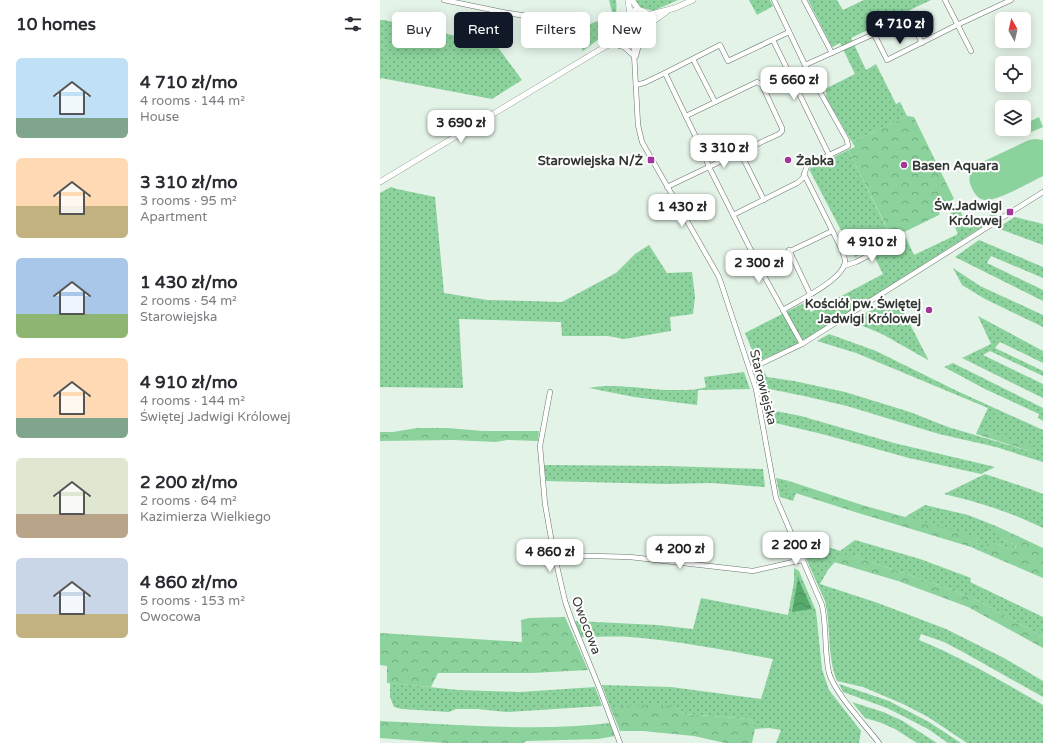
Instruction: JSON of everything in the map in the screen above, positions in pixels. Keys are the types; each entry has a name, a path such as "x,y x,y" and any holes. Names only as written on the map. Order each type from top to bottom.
{"street":[{"path":"444,0 521,15"},
{"path":"628,0 630,12"},
{"path":"632,0 639,10 644,12"},
{"path":"656,12 670,9 693,0"},
{"path":"733,215 797,183 803,178 807,166 848,146 848,143 805,65 774,0"},
{"path":"804,0 832,53"},
{"path":"945,0 971,51"},
{"path":"805,65 874,34 888,60 957,25 1011,0"},
{"path":"656,19 670,9"},
{"path":"633,12 639,10"},
{"path":"908,15 922,43"},
{"path":"636,85 644,83 665,73 720,45 728,61 790,32"},
{"path":"773,40 829,155"},
{"path":"380,182 603,48"},
{"path":"626,48 635,59"},
{"name":"Starowiejska","path":"634,48 640,138 719,277 750,369 759,403 776,498 822,605 828,664 832,681 879,743"},
{"path":"635,59 638,48"},
{"path":"693,59 715,102"},
{"path":"665,73 733,215 802,344"},
{"path":"667,187 779,134 782,131 762,85 757,82 686,116"},
{"path":"740,152 764,200"},
{"path":"783,310 830,283 839,274 845,261 843,252 804,174"},
{"path":"750,369 802,344 1043,192"},
{"path":"759,266 789,250 832,231"},
{"path":"844,266 856,262 893,244"},
{"path":"789,250 810,294"},
{"name":"Owocowa","path":"550,392 540,446 545,504 560,581 572,621 620,743"},
{"path":"555,555 630,557 753,571 802,560"}],"green space":[{"path":"609,0 616,0 616,12 612,12"},
{"path":"635,0 678,0 653,11 640,7"},
{"path":"749,0 770,0 773,6 757,15"},
{"path":"808,0 837,0 843,10 864,0 931,0 851,38 866,70 876,64 896,104 900,102 907,116 852,142 825,96 827,94 825,89 855,74 840,43 832,47"},
{"path":"380,20 384,20 392,22 392,48 446,48 446,34 454,35 454,48 498,48 522,80 492,99 381,78 380,80"},
{"path":"598,21 598,39 590,46 590,24"},
{"path":"907,116 914,117 954,199 939,207 939,215 892,238 848,150 855,147 852,142"},
{"path":"1039,117 1043,127 1031,132 1031,121"},
{"path":"1029,140 1043,140 1043,176 1014,191 991,200 983,200 976,195 969,180 970,174 978,164"},
{"path":"848,150 893,241 897,242 906,238 914,255 958,234 949,214 959,209 969,228 997,211 998,214 985,225 811,336 793,346 757,362 745,333 804,303 811,312 883,274 871,250 855,257 809,169"},
{"path":"391,187 435,197 444,293 487,300 562,302 616,273 635,254 649,245 667,273 692,272 695,297 693,314 670,317 671,331 624,339 608,336 562,336 561,322 459,319 463,388 380,387 380,193"},
{"path":"1015,217 1043,224 1043,245 997,228"},
{"path":"979,240 1043,267 1043,278 991,256 987,263 1043,290 1043,301 955,257"},
{"path":"953,268 980,286 1043,315 1043,327 985,299 962,285"},
{"path":"896,297 928,360 882,334 851,321"},
{"path":"978,316 1043,351 1043,363 1000,342 995,348 1043,371 1043,376 990,351 983,355 1043,384 1043,398 962,358 991,344"},
{"path":"829,334 876,351 957,391 1043,430 1043,462 996,447 939,434 847,406 759,387 755,373 756,371 763,369 767,377 845,392 910,412 948,427 1029,451 1037,449 978,429 988,408 856,353 817,341"},
{"path":"953,363 1043,408 1043,421 1038,418 1039,414 985,389 944,367"},
{"path":"744,372 750,389 698,390 697,405 634,397 589,388 600,386 622,386 667,390 692,390 706,387 704,377"},
{"path":"765,409 801,416 894,443 995,467 981,474 909,458 822,434 767,421"},
{"path":"417,428 447,428 483,431 539,431 538,441 380,441 380,432 393,432"},
{"path":"978,429 1037,448 1036,451 1029,451 976,434"},
{"path":"544,465 666,466 763,469 765,487 711,483 667,484 546,481"},
{"path":"985,474 1043,494 1043,528 994,508 944,494"},
{"path":"776,478 789,481 786,490 796,493 793,501 780,497"},
{"path":"789,481 862,505 966,534 978,539 977,543 971,547 786,490"},
{"path":"925,505 968,515 996,526 993,530 1005,541 1013,543 1016,549 1012,550 992,542 986,548 989,555 971,547 977,543 978,539 905,517"},
{"path":"996,526 1043,548 1043,578 989,555 986,548 988,543 992,542 1012,550 1016,548 1013,543 1005,541 992,530"},
{"path":"796,536 840,551 855,540 920,559 971,578 970,582 1043,617 1043,637 981,602 950,589 854,556 840,556 828,570 820,584 878,603 946,629 1004,658 1043,681 1043,697 944,642 921,634 919,640 967,662 1043,705 1043,743 967,743 928,717 903,704 863,687 837,681 830,652 825,601"},
{"path":"844,554 854,556 950,589 981,602 1043,637 1043,648 968,607 898,581 834,562"},
{"path":"794,568 799,571 816,611 822,669 829,690 861,731 859,743 776,743 781,730 769,728 755,729 751,719 685,714 675,707 610,707 602,685 671,687 761,699 773,659 666,641 624,637 581,637 575,621 657,625 693,629 701,598 788,615 794,582"},
{"path":"565,617 588,670 532,673 438,673 431,687 387,683 387,666 380,665 380,633 522,642 521,620 529,618"},
{"path":"390,683 458,690 520,692 595,687 602,706 506,712 478,709 456,709 449,712 402,709 394,707 390,697"},
{"path":"839,684 889,701 929,722 961,743 948,743 928,729 887,708 843,692"},
{"path":"852,702 883,712 901,720 937,743 917,743 895,729 865,718"},
{"path":"652,705 675,707 685,714 751,719 755,729 752,743 725,743 694,736 643,731 620,731 610,707"},
{"path":"380,721 524,727 567,727 610,723 615,736 598,739 526,741 523,743 446,743 380,738"}],"water":[{"path":"798,578 812,609 792,612"}],"place":[{"name":"Starowiejska N/Ż","path":"651,160"},
{"name":"Żabka","path":"788,160"},
{"name":"Basen Aquara","path":"904,165"},
{"name":"Św.Jadwigi Królowej","path":"1010,212"},
{"name":"Kościół pw. Świętej Jadwigi Królowej","path":"929,310"}]}
